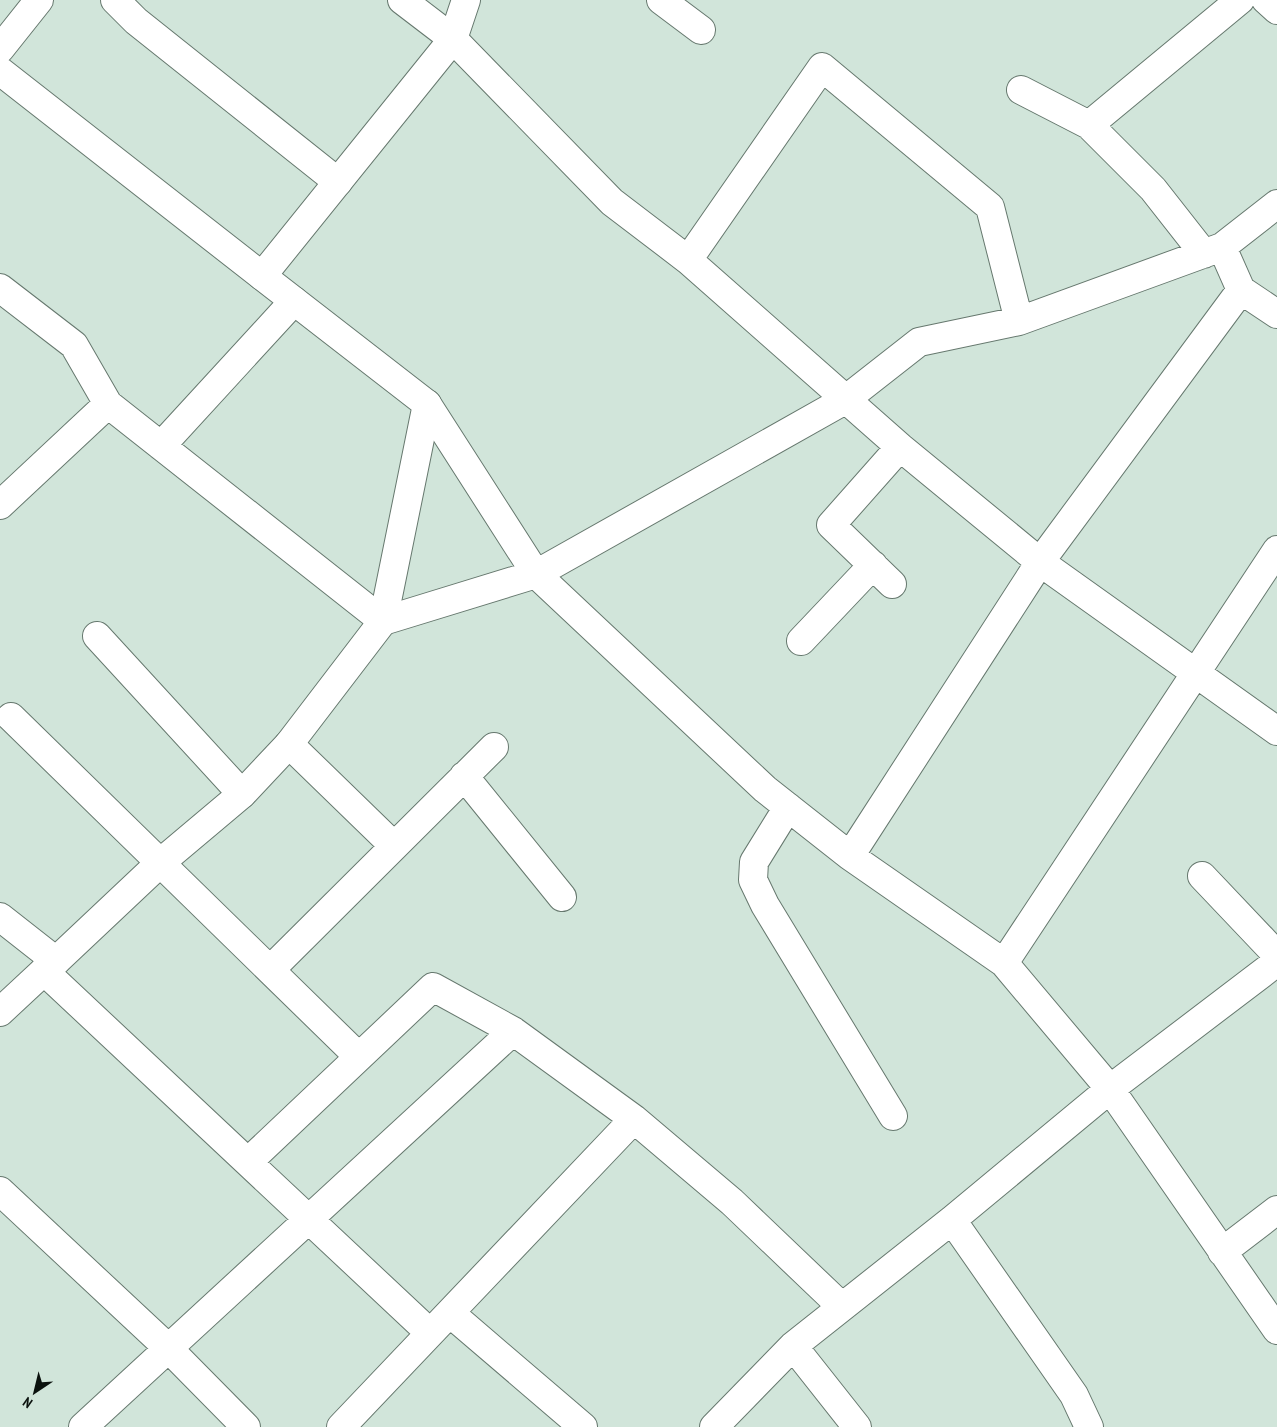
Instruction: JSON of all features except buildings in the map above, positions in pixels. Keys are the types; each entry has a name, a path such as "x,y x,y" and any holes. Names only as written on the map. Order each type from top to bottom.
{"street":[{"path":"0,49 39,0"},
{"path":"115,0 136,21 338,182"},
{"path":"402,0 453,39 612,202 688,260 900,448 1040,562 1277,731"},
{"path":"262,276 453,39 466,0"},
{"path":"661,0 701,30"},
{"path":"1089,125 1240,0"},
{"path":"1266,0 1277,10"},
{"path":"688,260 822,66 990,207 1019,321"},
{"path":"0,71 427,404 536,574 765,789 850,856 1004,963 1110,1089 1277,1330"},
{"path":"1021,90 1089,125 1213,251 1241,290 1277,314"},
{"path":"383,621 536,574 845,400 919,342 1019,321 1213,251 1277,204"},
{"path":"0,288 74,346 108,404 383,621"},
{"path":"850,856 1040,562 1241,290"},
{"path":"161,446 294,301"},
{"path":"0,505 108,404"},
{"path":"0,1012 160,863 242,794 289,744 383,621 427,404"},
{"path":"800,641 883,575 831,524 900,448"},
{"path":"1004,963 1277,550"},
{"path":"97,636 242,794"},
{"path":"12,717 359,1057"},
{"path":"289,744 394,846"},
{"path":"270,970 494,747"},
{"path":"464,776 562,897"},
{"path":"788,807 754,862 753,880 765,905 894,1116"},
{"path":"1202,876 1277,955"},
{"path":"0,918 248,1162 430,1333"},
{"path":"714,1427 793,1346 952,1220 1110,1089 1277,962"},
{"path":"248,1162 433,987 513,1031 634,1119 732,1202 842,1307"},
{"path":"83,1427 513,1031"},
{"path":"341,1427 634,1119"},
{"path":"0,1191 168,1348 246,1427"},
{"path":"1222,1252 1277,1210"},
{"path":"952,1220 1074,1395 1089,1427"},
{"path":"450,1313 583,1427"},
{"path":"793,1346 857,1427"}]}
